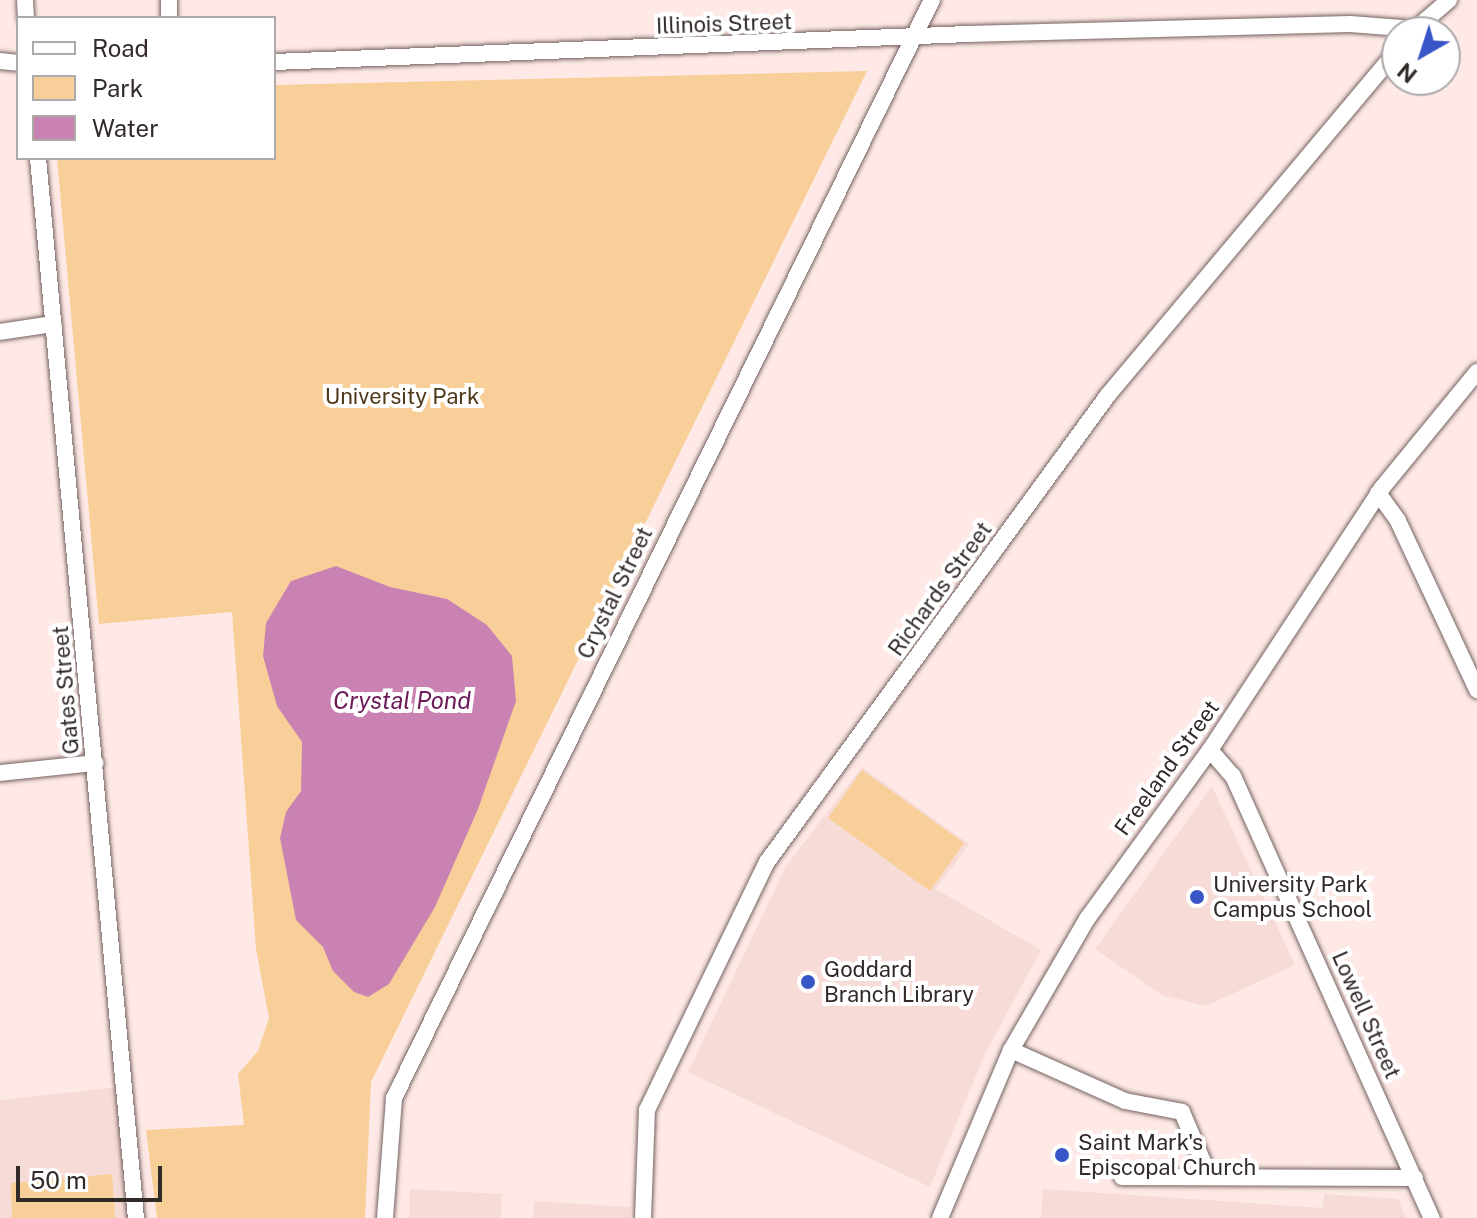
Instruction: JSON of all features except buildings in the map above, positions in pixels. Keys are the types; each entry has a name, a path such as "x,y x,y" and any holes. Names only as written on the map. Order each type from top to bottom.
{"street":[{"name":"Crystal Street","path":"385,1218 394,1098 932,0"},
{"path":"1430,16 1449,0"},
{"name":"Illinois Street","path":"276,62 1350,24 1381,27"},
{"name":"Richards Street","path":"643,1218 647,1110 767,862 1108,395 1381,70"},
{"name":"Gates Street","path":"38,160 136,1218"},
{"path":"0,332 53,324"},
{"name":"Freeland Street","path":"940,1218 1011,1050 1087,919 1210,750 1378,493 1477,372"},
{"path":"1378,493 1398,521 1477,690"},
{"name":"Lowell Street","path":"1210,750 1233,776 1432,1218"},
{"path":"0,773 95,763"},
{"path":"1011,1050 1125,1101 1182,1112 1209,1176"},
{"path":"1122,1177 1415,1178"}],"shaded area":[{"path":"862,767 969,844 936,889 1041,950 984,1056 930,1187 688,1072 786,866"},
{"name":"University Park Campus School","path":"1212,786 1295,965 1206,1006 1162,995 1095,949"},
{"path":"120,1087 132,1218 0,1218 0,1100"},
{"path":"410,1189 502,1194 501,1218 409,1218"},
{"path":"1043,1189 1323,1208 1324,1194 1398,1199 1406,1218 1041,1218"},
{"path":"534,1201 630,1207 630,1218 533,1218"}],"green space":[{"name":"University Park","path":"867,71 371,1082 365,1218 157,1218 146,1130 244,1125 238,1074 258,1051 269,1018 256,949 232,612 99,624 57,160 276,160 276,85"},
{"path":"862,770 964,843 930,891 828,818"},
{"path":"112,1174 115,1218 12,1218 11,1183"}],"water":[{"name":"Crystal Pond","path":"336,566 390,587 447,599 487,625 512,656 516,701 478,809 435,907 389,984 368,997 354,992 333,971 323,947 296,920 280,838 286,812 301,791 302,742 277,706 263,656 266,623 291,581"}],"place":[{"name":"University Park Campus School","path":"1197,897"},
{"name":"Goddard Branch Library","path":"808,982"},
{"name":"Saint Mark's Episcopal Church","path":"1062,1155"}]}
